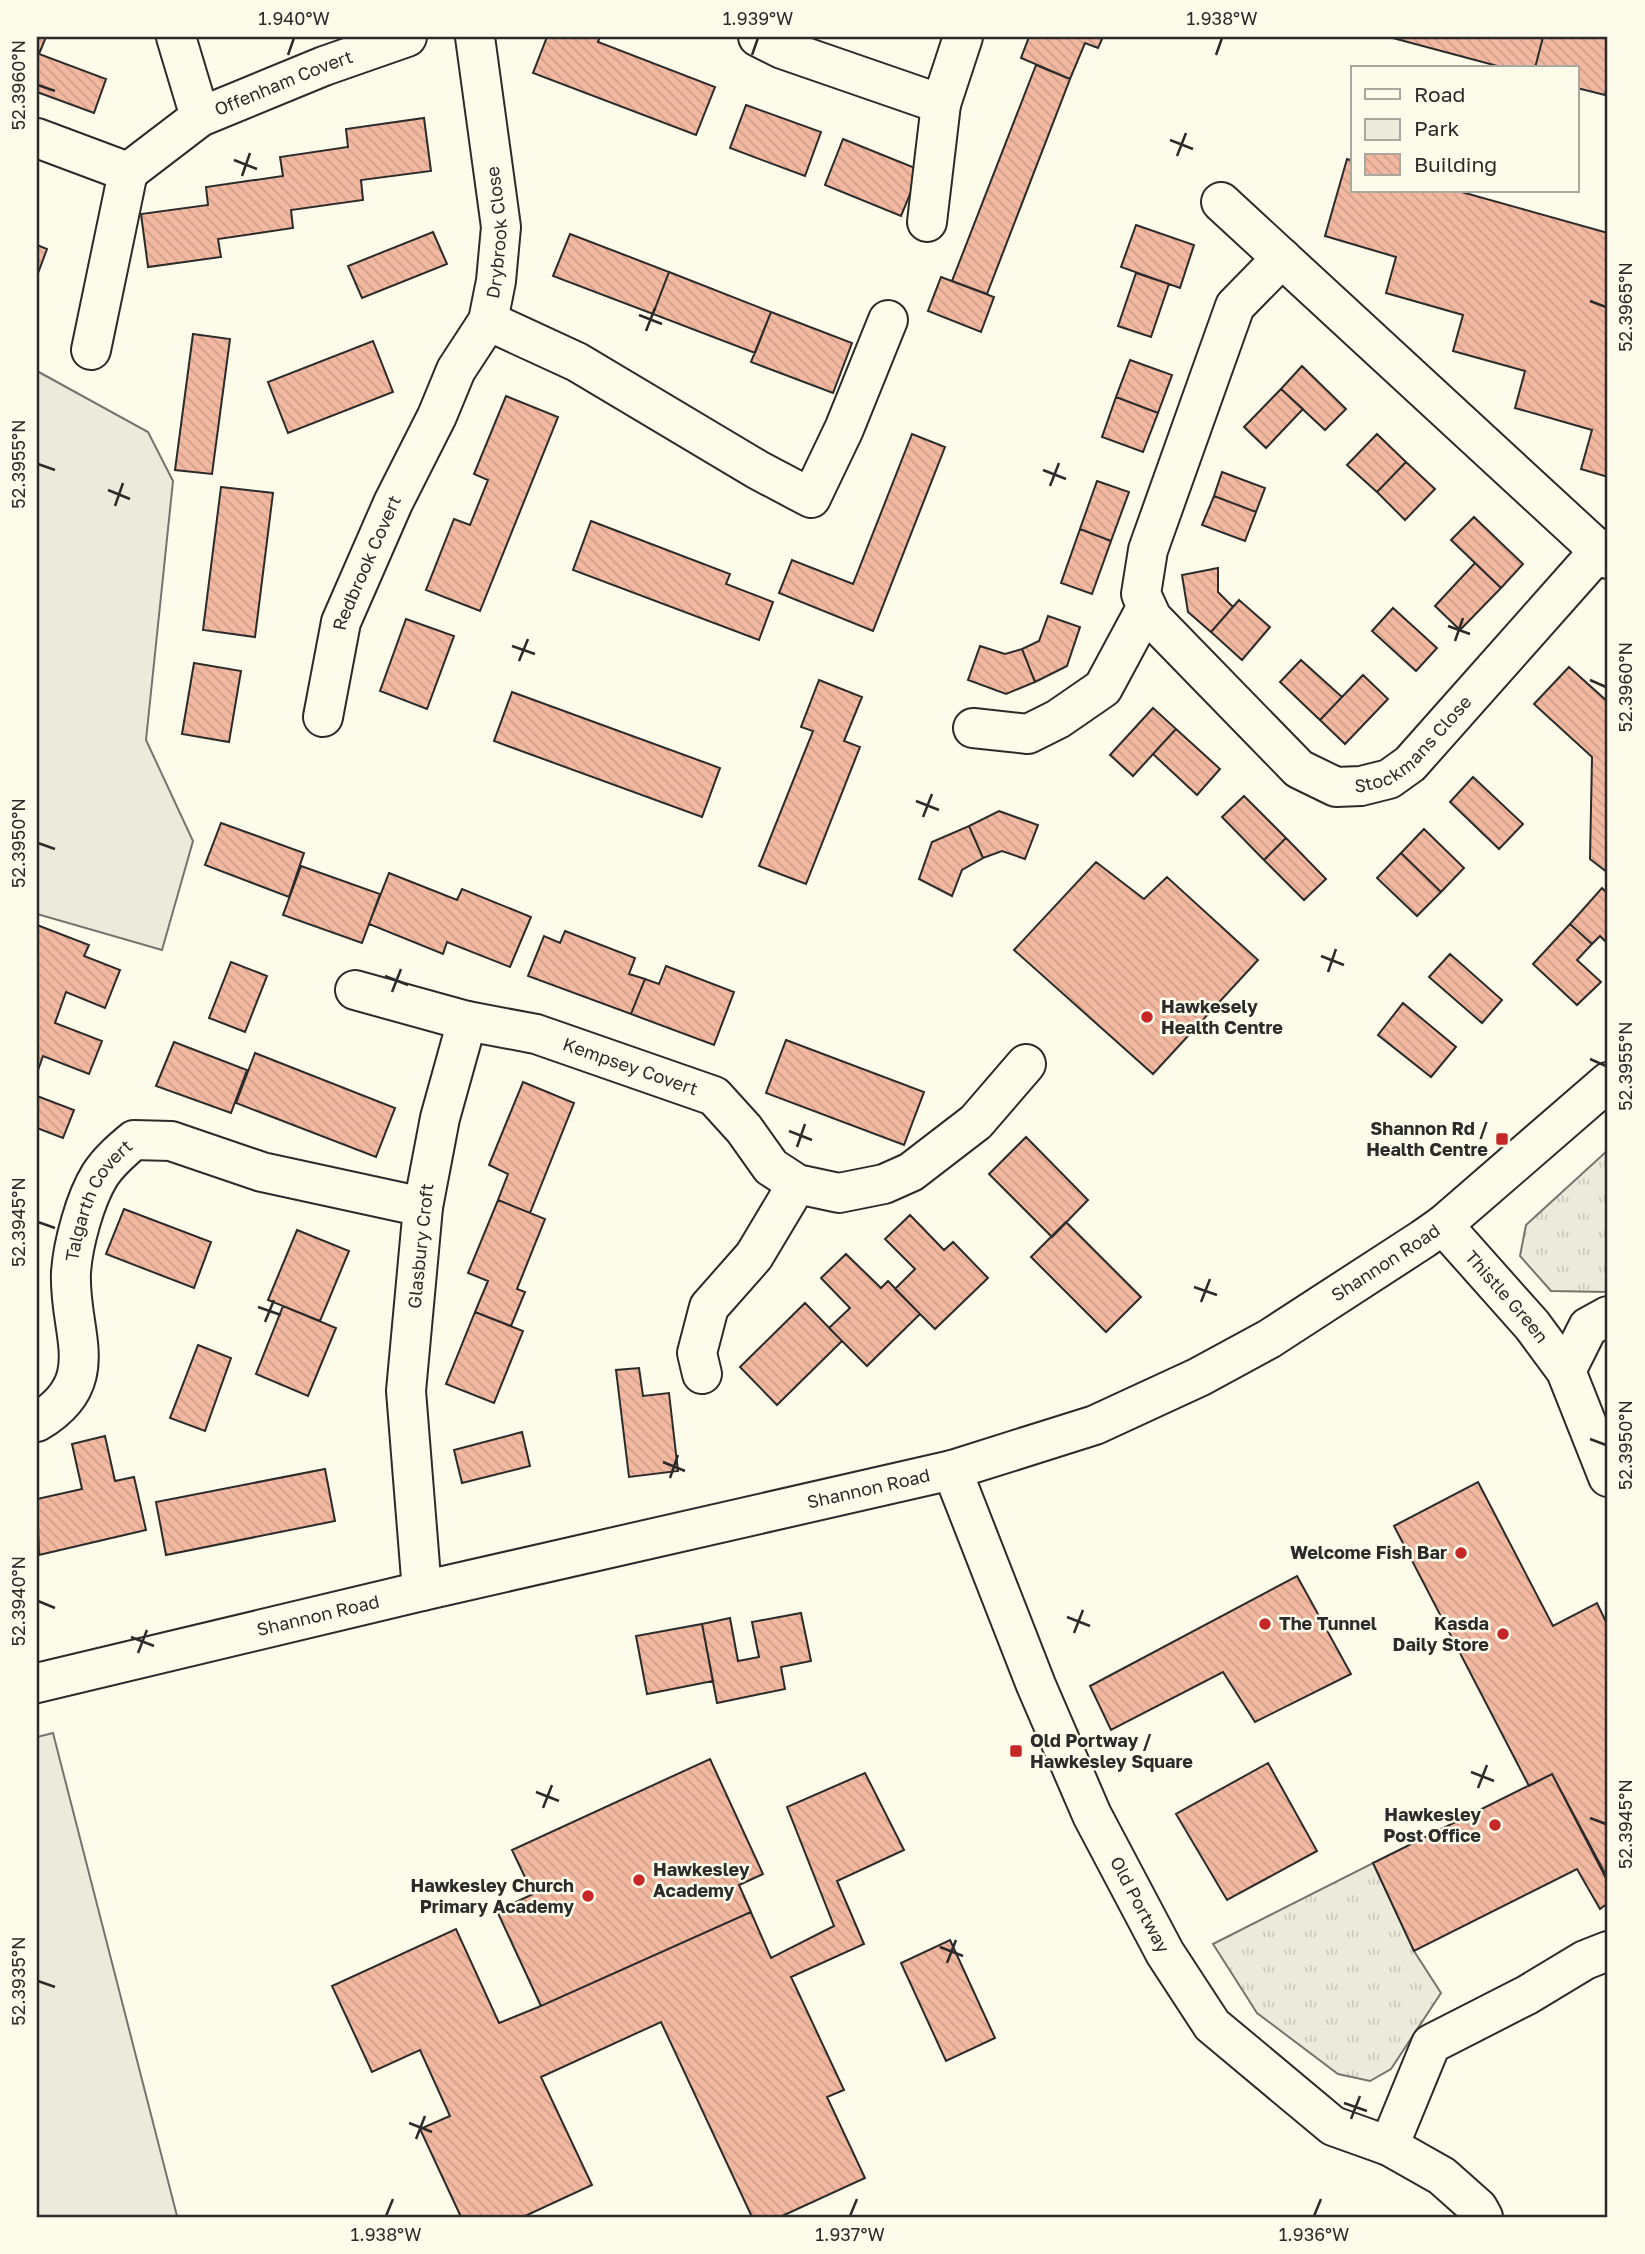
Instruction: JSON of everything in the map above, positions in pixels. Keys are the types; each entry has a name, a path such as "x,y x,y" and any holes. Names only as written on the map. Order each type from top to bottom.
{"street":[{"name":"Offenham Covert","path":"176,37 200,117"},
{"name":"Offenham Covert","path":"128,172 200,117 324,66 407,37"},
{"name":"Drybrook Close","path":"437,416 456,370 488,321 496,282 501,227 475,37"},
{"path":"758,37 782,49 941,104"},
{"path":"927,222 941,104 963,37"},
{"path":"37,138 128,172 91,350"},
{"name":"Stockmans Close","path":"1146,608 1152,618 1299,769 1336,787 1361,786 1389,779 1410,764 1604,555 1221,202"},
{"path":"973,728 1028,734 1058,719 1103,688 1146,608 1141,594 1148,550 1235,306 1282,258"},
{"path":"488,321 577,362 758,470 811,498 844,429 888,320"},
{"name":"Redbrook Covert","path":"323,717 341,622 393,503 437,416"},
{"path":"355,990 467,1021"},
{"name":"Kempsey Covert","path":"467,1021 536,1034 714,1096 744,1129 771,1167 797,1184 839,1193 884,1184 911,1172 976,1122 1026,1064"},
{"name":"Glasbury Croft","path":"422,1591 406,1391 423,1207 440,1118 467,1021"},
{"name":"Shannon Road","path":"37,1683 951,1469 1095,1425 1199,1377 1269,1339 1443,1225 1608,1082"},
{"name":"Talgarth Covert","path":"37,1422 51,1413 77,1382 79,1351 71,1273 79,1226 100,1175 134,1140 172,1141 262,1172 423,1207"},
{"path":"702,1374 697,1353 709,1307 754,1256 797,1184"},
{"name":"Thistle Green","path":"1443,1225 1532,1325 1566,1371 1608,1477"},
{"path":"1566,1371 1588,1327 1608,1316"},
{"name":"Old Portway","path":"951,1469 1035,1685 1092,1815 1165,1953 1212,2025 1333,2126 1389,2146 1441,2176 1478,2208 1483,2217"},
{"path":"1389,2146 1432,2044 1527,1995 1584,1960 1608,1951"}],"green space":[{"path":"37,371 148,432 173,481 146,740 193,841 162,950 37,914"},
{"path":"1608,1150 1608,1292 1551,1291 1520,1256 1526,1225"},
{"path":"53,1733 177,2216 37,2217 37,1737"},
{"path":"1373,1863 1414,1951 1441,1993 1391,2069 1370,2081 1338,2074 1257,2013 1213,1944"}],"building":[{"path":"37,37 46,37 39,54 106,79 94,113 37,92"},
{"path":"547,37 600,37 598,42 715,87 696,135 533,73"},
{"path":"1029,37 1103,37 1098,48 1085,43 1070,79 1021,58"},
{"path":"1389,37 1543,37 1536,66 1498,66"},
{"path":"1543,37 1608,37 1608,83 1605,95 1578,88 1578,66 1536,66"},
{"path":"1036,65 1070,79 987,294 952,281"},
{"path":"746,105 821,132 805,176 730,148"},
{"path":"424,118 431,171 361,180 363,200 291,210 293,228 218,239 221,257 148,267 141,214 208,205 206,187 283,176 280,157 348,147 346,129"},
{"path":"843,139 920,170 901,216 825,185"},
{"path":"1347,159 1351,160 1351,192 1462,192 1608,233 1608,477 1581,469 1592,430 1515,408 1525,371 1453,351 1463,315 1386,293 1396,257 1325,236"},
{"path":"1136,225 1194,245 1180,288 1121,267"},
{"path":"433,232 447,264 362,298 348,266"},
{"path":"570,234 669,272 653,314 553,276"},
{"path":"37,245 47,249 37,276"},
{"path":"669,272 771,312 755,353 653,314"},
{"path":"1136,273 1169,284 1151,337 1118,326"},
{"path":"941,277 994,297 981,332 928,311"},
{"path":"771,312 852,343 833,393 751,362"},
{"path":"193,334 230,339 212,474 175,470"},
{"path":"373,341 393,392 288,433 268,382"},
{"path":"1130,360 1172,375 1158,413 1116,397"},
{"path":"1302,366 1346,409 1325,430 1281,389"},
{"path":"1281,389 1303,409 1266,448 1244,427"},
{"path":"506,396 558,417 480,611 426,590 454,519 470,525 488,480 474,474"},
{"path":"1116,397 1158,413 1143,452 1102,437"},
{"path":"912,434 945,447 873,631 779,593 792,560 853,584"},
{"path":"1377,434 1406,462 1377,492 1347,465"},
{"path":"1406,462 1435,489 1405,520 1377,492"},
{"path":"1222,472 1265,488 1256,512 1214,496"},
{"path":"1097,481 1129,492 1111,541 1080,529"},
{"path":"221,487 273,493 255,637 203,630"},
{"path":"1214,496 1256,512 1245,541 1202,525"},
{"path":"1474,517 1523,564 1501,588 1451,540"},
{"path":"591,521 730,574 726,584 773,602 759,640 573,570"},
{"path":"1080,529 1111,541 1092,594 1061,583"},
{"path":"1475,563 1501,588 1460,630 1435,606"},
{"path":"1218,568 1218,592 1233,607 1211,632 1188,612 1182,575"},
{"path":"1239,600 1270,627 1242,660 1211,632"},
{"path":"1393,608 1437,648 1416,671 1372,631"},
{"path":"1048,616 1080,627 1067,666 1035,682 1022,649 1039,641"},
{"path":"406,619 454,636 427,709 380,691"},
{"path":"980,646 1005,654 1022,649 1035,682 1006,694 968,680"},
{"path":"1301,660 1342,697 1320,720 1280,682"},
{"path":"194,663 241,671 229,742 182,734"},
{"path":"1569,667 1608,702 1608,873 1590,859 1592,757 1534,704"},
{"path":"1363,675 1388,699 1345,744 1320,720"},
{"path":"819,680 862,697 844,741 860,747 806,884 759,866 813,731 801,727"},
{"path":"512,692 720,768 702,817 494,741"},
{"path":"1153,708 1176,729 1133,776 1110,755"},
{"path":"1176,729 1220,769 1197,795 1153,754"},
{"path":"1473,777 1523,824 1499,849 1450,802"},
{"path":"1244,796 1286,838 1264,860 1222,817"},
{"path":"999,811 1038,825 1025,859 1002,851 983,858 969,826"},
{"path":"221,823 304,853 289,897 205,865"},
{"path":"969,826 983,858 962,870 952,896 919,879 932,842"},
{"path":"1424,829 1464,868 1441,892 1401,853"},
{"path":"1286,838 1326,879 1304,900 1264,860"},
{"path":"1401,853 1441,892 1417,916 1377,878"},
{"name":"Hawkesely Health Centre","path":"1096,862 1144,899 1167,877 1258,960 1153,1074 1014,950"},
{"path":"301,866 380,894 362,943 283,915"},
{"path":"389,873 457,900 462,889 531,917 510,967 447,942 443,954 369,924"},
{"path":"1602,888 1608,894 1608,944 1600,936 1592,944 1570,924"},
{"path":"1570,924 1592,944 1577,960 1601,982 1577,1005 1533,964"},
{"path":"37,925 89,945 84,956 120,970 105,1008 66,992 55,1023 102,1041 89,1074 43,1056 37,1073"},
{"path":"565,931 635,958 629,974 645,979 631,1014 528,976 544,936 560,943"},
{"path":"1450,954 1502,1000 1482,1023 1429,977"},
{"path":"231,962 267,976 245,1032 209,1018"},
{"path":"666,966 734,992 714,1045 631,1014 645,979 659,984"},
{"path":"1403,1003 1456,1047 1431,1077 1378,1035"},
{"path":"786,1040 924,1092 904,1145 766,1093"},
{"path":"174,1042 247,1070 231,1113 156,1086"},
{"path":"255,1053 395,1108 376,1157 236,1103"},
{"path":"523,1082 574,1103 530,1213 498,1200 508,1174 489,1165"},
{"path":"37,1096 74,1110 63,1138 37,1128"},
{"path":"1026,1137 1088,1200 1052,1237 989,1174"},
{"path":"498,1200 545,1219 517,1289 525,1292 511,1326 475,1312 488,1281 468,1273"},
{"path":"124,1209 211,1242 194,1288 106,1254"},
{"path":"910,1215 944,1250 953,1242 988,1278 935,1329 895,1289 915,1269 885,1239"},
{"path":"1066,1222 1141,1297 1106,1332 1031,1257"},
{"path":"297,1230 349,1251 320,1321 268,1300"},
{"path":"846,1254 881,1288 888,1281 920,1314 867,1366 829,1328 850,1308 821,1278"},
{"path":"805,1303 842,1341 777,1405 740,1367"},
{"path":"283,1306 336,1328 308,1396 256,1374"},
{"path":"475,1312 523,1331 494,1403 446,1384"},
{"path":"198,1345 231,1358 205,1431 170,1418"},
{"path":"639,1368 643,1396 669,1393 678,1471 629,1477 616,1370"},
{"path":"522,1432 530,1466 462,1483 454,1450"},
{"path":"105,1436 115,1481 134,1477 146,1530 39,1555 37,1499 82,1489 72,1444"},
{"path":"325,1469 335,1521 166,1555 156,1502"},
{"path":"1478,1482 1553,1626 1597,1603 1608,1626 1608,1882 1552,1774 1529,1786 1394,1526"},
{"name":"The Tunnel","path":"1297,1576 1351,1674 1255,1722 1223,1672 1111,1730 1090,1686"},
{"path":"801,1613 811,1661 781,1667 785,1689 717,1703 702,1624 730,1618 738,1661 759,1657 752,1622"},
{"path":"702,1624 713,1681 647,1694 636,1636"},
{"path":"710,1759 763,1874 739,1885 771,1958 834,1926 787,1807 865,1773 904,1850 837,1881 864,1944 791,1977 844,2090 827,2097 865,2178 780,2217 752,2217 661,2022 541,2077 592,2185 523,2217 461,2217 420,2129 450,2116 420,2050 372,2072 332,1986 456,1929 499,2023 541,2006 497,1911 533,1894 512,1850"},
{"name":"Hawkesley Academy","path":"710,1759 763,1874 739,1885 751,1912 541,2006 497,1911 533,1894 512,1850"},
{"path":"1268,1763 1317,1851 1227,1900 1176,1814"},
{"path":"1552,1774 1608,1879 1608,1903 1600,1909 1577,1869 1414,1951 1373,1863"},
{"path":"950,1940 995,2038 946,2061 901,1963"}],"place":[{"name":"Hawkesely Health Centre","path":"1147,1017"},
{"name":"Shannon Rd / Health Centre","path":"1502,1139"},
{"name":"Welcome Fish Bar","path":"1461,1553"},
{"name":"The Tunnel","path":"1265,1624"},
{"name":"Kasda Daily Store","path":"1503,1634"},
{"name":"Old Portway / Hawkesley Square","path":"1016,1751"},
{"name":"Hawkesley Post Office","path":"1495,1825"},
{"name":"Hawkesley Academy","path":"639,1880"},
{"name":"Hawkesley Church Primary Academy","path":"588,1896"}]}
